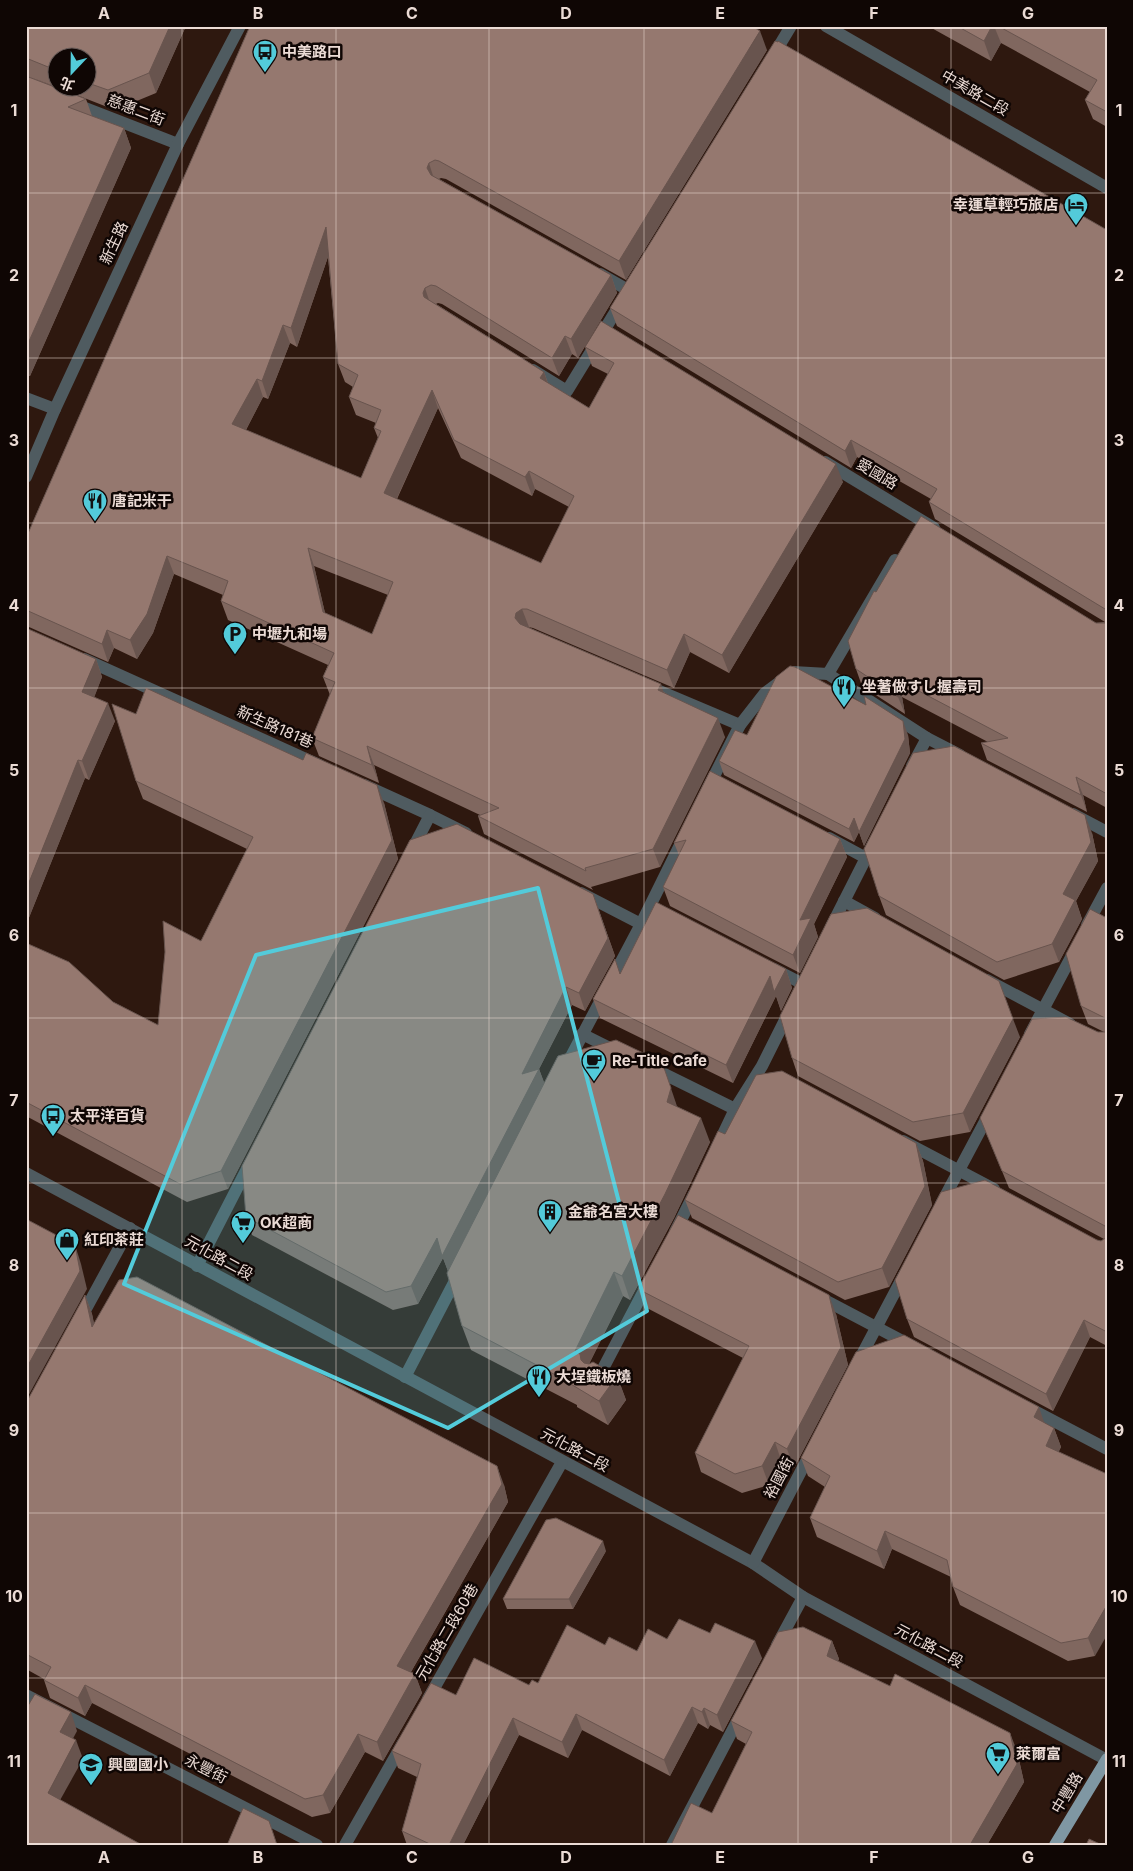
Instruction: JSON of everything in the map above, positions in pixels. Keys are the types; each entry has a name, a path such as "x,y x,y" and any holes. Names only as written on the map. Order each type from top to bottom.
{"main road":[{"name":"中豐路","path":"1055,1845 1107,1759"}],"street":[{"name":"新生路","path":"26,477 55,409 178,144 240,26"},
{"path":"766,68 791,26"},
{"name":"中美路二段","path":"826,26 1107,188"},
{"name":"慈惠二街","path":"62,98 178,144"},
{"path":"518,361 567,390 609,331 631,286 586,266"},
{"path":"26,398 55,409"},
{"name":"愛國路","path":"814,455 917,523 945,534"},
{"path":"828,674 899,553"},
{"name":"新生路181巷","path":"70,653 333,771"},
{"path":"701,804 718,781 740,725 765,694 793,672 828,674 927,738 970,760"},
{"path":"640,682 740,725"},
{"path":"905,781 927,738"},
{"path":"350,779 430,815 474,838"},
{"path":"1064,810 1107,832"},
{"path":"407,859 430,815"},
{"path":"560,1078 641,924 655,907 688,829"},
{"path":"815,831 866,858"},
{"path":"824,942 879,832"},
{"path":"571,888 641,924"},
{"path":"1025,1044 1107,888"},
{"path":"844,901 888,925"},
{"path":"710,1162 735,1109 766,1068 801,988 760,962"},
{"path":"974,972 1043,1011 1083,1030"},
{"path":"582,1034 625,1055"},
{"path":"642,1063 735,1109"},
{"path":"936,1214 994,1103"},
{"path":"890,1134 1002,1194"},
{"path":"197,1266 256,1151"},
{"name":"元化路二段","path":"26,1173 753,1563 803,1597 1107,1759"},
{"path":"671,1240 685,1225 702,1179"},
{"path":"74,1331 130,1228"},
{"path":"853,1371 913,1258"},
{"path":"405,1377 464,1263"},
{"path":"597,1380 653,1275"},
{"path":"808,1291 919,1350"},
{"path":"1013,1400 1107,1449"},
{"name":"裕國街","path":"753,1563 817,1441"},
{"name":"元化路二段60巷","path":"423,1707 562,1462"},
{"path":"771,1657 803,1597"},
{"name":"永豐街","path":"26,1695 317,1845"},
{"path":"672,1845 748,1699"},
{"path":"345,1845 408,1733"}],"highlighted area":[{"path":"538,888 647,1311 448,1428 124,1284 256,955"}],"building":[{"path":"26,26 170,26 149,73 108,90 98,86 98,48 48,48 48,67 26,58"},
{"path":"250,26 752,26 760,31 619,261 439,161 435,160 429,163 427,168 431,175 611,275 571,339 565,336 552,358 436,286 431,285 425,288 424,297 544,372 540,378 589,408 614,363 585,347 601,321 836,464 722,655 684,634 667,670 527,609 522,609 516,613 515,618 520,624 661,684 658,690 718,718 653,849 585,868 586,871 478,816 499,808 367,746 372,765 312,738 335,682 323,677 334,653 221,601 228,581 167,556 147,614 130,640 107,630 102,644 26,610 26,538","holes":["326,227 338,364 358,375 349,397 381,410 374,428 381,431 361,478 232,424 257,379 262,381 283,325 291,328","432,390 454,440 525,477 529,471 574,496 541,563 384,493","308,548 393,582 372,634 323,612"]},
{"path":"957,26 992,26 984,41"},
{"path":"998,26 1107,26 1107,112 1085,100 1097,80"},
{"path":"775,41 1107,230 1107,611 929,502 937,489 851,440 845,451 610,308"},
{"path":"26,76 48,84 48,98 86,99 68,107 124,128 26,348"},
{"path":"921,516 1096,623 1105,623 1107,620 1107,794 1076,777 1081,795 981,743 1008,738 896,679 898,697 856,669 848,641 874,591 876,592"},
{"path":"26,628 96,659 82,692 108,703 82,761 78,760 26,890"},
{"path":"790,666 866,705 864,696 903,721 905,739 859,832 854,818 849,829 719,761 735,730 747,735 776,677"},
{"path":"146,688 303,760 306,753 377,785 392,840 221,1171 180,1184 26,1102 26,943 69,962 113,1002 158,1025 165,952 163,921 201,941 253,837 136,781 112,704 136,714"},
{"path":"954,746 1085,815 1091,842 1063,894 1075,900 1052,944 997,962 879,896 864,849 913,753"},
{"path":"710,771 840,839 800,920 811,918 793,955 663,887 686,840 674,843"},
{"path":"457,824 593,894 608,938 579,993 566,987 522,1074 539,1069 442,1256 437,1238 411,1286 386,1292 246,1217 242,1166 410,840"},
{"path":"656,902 786,969 774,992 770,976 726,1065 593,999 615,959 620,974"},
{"path":"867,908 999,981 1013,1019 963,1113 913,1122 792,1058 780,1016 831,914"},
{"path":"1090,909 1107,918 1107,1021 1105,1018 1081,1006 1066,954"},
{"path":"1066,1017 1098,1032 1105,1032 1107,1030 1107,1229 1105,1226 1002,1171 980,1118 1032,1019"},
{"name":"金爺名宮大樓","path":"616,1040 662,1062 671,1088 667,1102 701,1118 665,1194 622,1276 614,1272 575,1351 580,1354 581,1360 584,1363 589,1364 593,1362 617,1376 599,1401 569,1382 462,1326 447,1273 558,1056"},
{"path":"782,1071 916,1143 925,1186 882,1268 838,1282 685,1200 718,1131 725,1134 756,1075"},
{"path":"985,1180 1097,1240 1101,1241 1107,1237 1107,1332 1084,1320 1046,1394 907,1319 895,1280 941,1192"},
{"path":"678,1215 829,1295 841,1347 787,1449 775,1442 762,1466 735,1474 695,1453 749,1346 638,1289"},
{"path":"26,1219 75,1245 80,1271 26,1369"},
{"path":"137,1277 497,1466 502,1484 397,1666 415,1674 377,1742 358,1734 323,1795 305,1799 85,1685 78,1698 44,1680 51,1667 26,1654 26,1403 85,1295 92,1327 119,1280"},
{"path":"904,1335 1039,1407 1034,1417 1054,1428 1046,1446 1107,1474 1107,1605 1088,1638 1061,1643 953,1587 947,1560 885,1531 877,1551 810,1518 830,1476 801,1458 856,1352"},
{"path":"556,1518 603,1541 569,1599 503,1599 546,1520"},
{"path":"679,1619 710,1633 715,1623 755,1641 717,1715 704,1708 702,1712 692,1707 664,1760 576,1714 562,1742 513,1718 449,1845 432,1845 402,1831 421,1764 392,1751 431,1683 456,1695 474,1658 529,1685 532,1680 538,1683 567,1625 605,1645 609,1637 637,1651 648,1629 667,1639"},
{"path":"803,1627 832,1641 827,1656 890,1686 895,1674 1010,1733 1017,1764 970,1845 671,1845 691,1803 712,1813 752,1732 731,1721 778,1632"},
{"path":"35,1694 71,1712 60,1732 76,1740 48,1793 142,1845 26,1845 26,1709"},
{"path":"243,1808 269,1821 277,1845 231,1845 228,1843"},
{"path":"1089,1839 1102,1845 1086,1845"}],"place":[{"name":"中美路口","path":"265,73"},
{"name":"幸運草輕巧旅店","path":"1076,226"},
{"name":"唐記米干","path":"95,522"},
{"name":"中壢九和場","path":"235,655"},
{"name":"坐著做すし握壽司","path":"844,708"},
{"name":"Re-Title Cafe","path":"594,1082"},
{"name":"太平洋百貨","path":"53,1137"},
{"name":"金爺名宮大樓","path":"550,1233"},
{"name":"OK超商","path":"243,1244"},
{"name":"紅印茶莊","path":"67,1261"},
{"name":"大埕鐵板燒","path":"539,1398"},
{"name":"萊爾富","path":"998,1775"},
{"name":"興國國小","path":"91,1786"}]}
